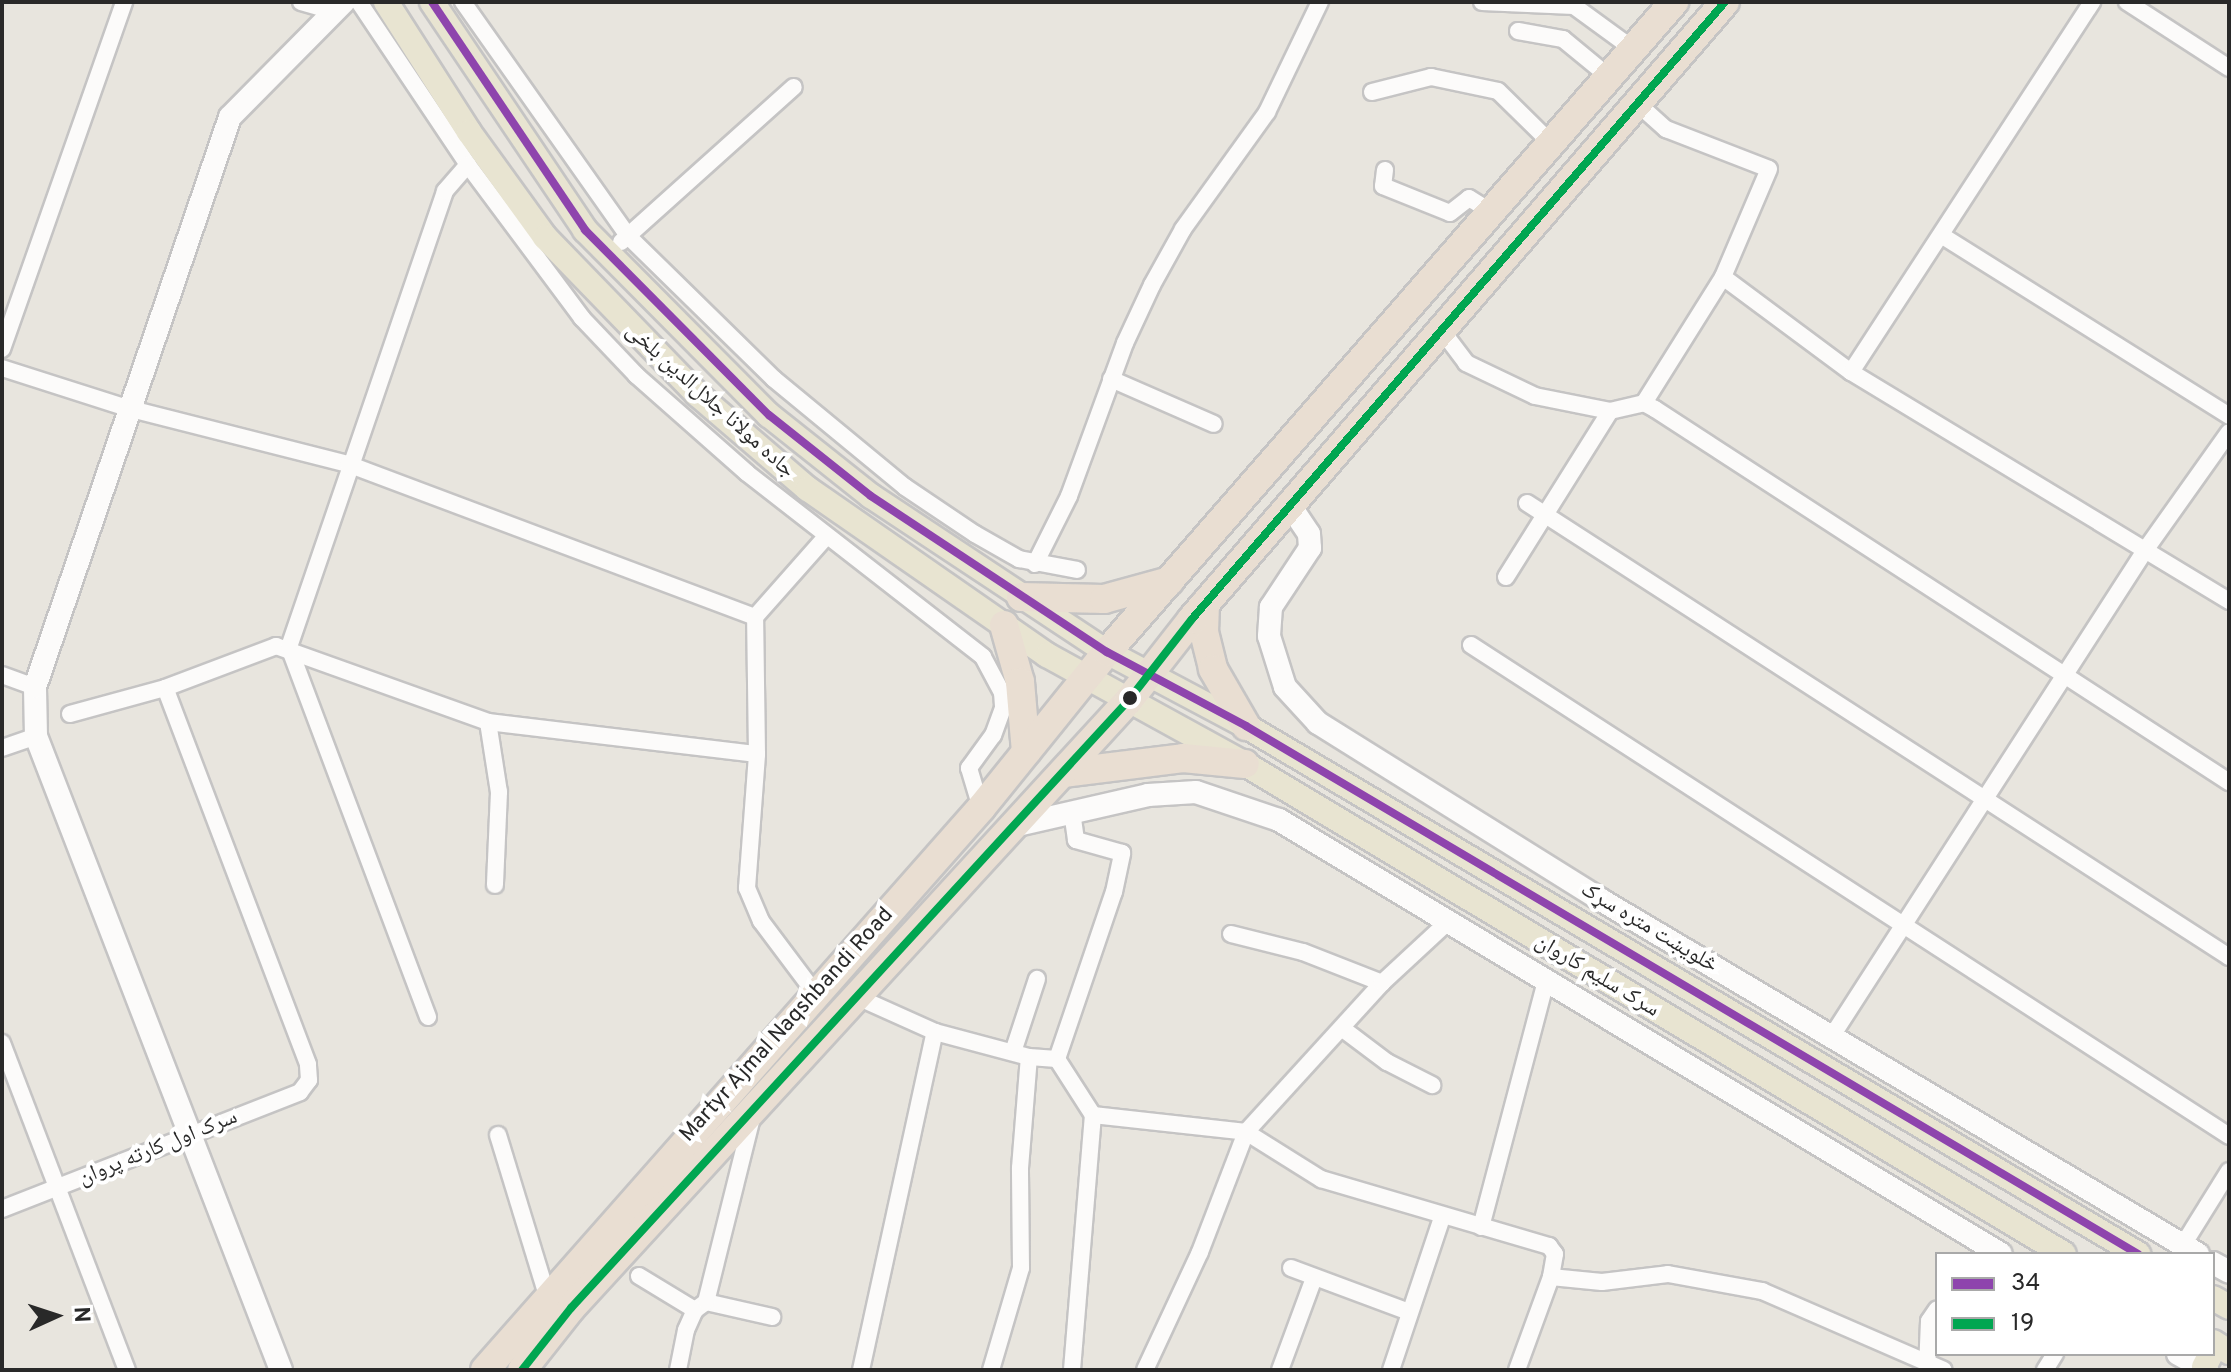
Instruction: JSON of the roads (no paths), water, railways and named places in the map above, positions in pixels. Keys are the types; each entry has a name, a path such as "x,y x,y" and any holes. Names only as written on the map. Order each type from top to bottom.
{"highway":[{"name":"Martyr Ajmal Naqshbandi Road","path":"485,1370 547,1295 981,808 1107,652 1674,2"},
{"name":"Martyr Ajmal Naqshbandi Road","path":"522,1370 571,1308 1128,701 1205,604 1725,2"},
{"path":"1021,597 1104,599 1170,580"},
{"path":"1205,604 1204,632 1213,669 1246,726"},
{"path":"1004,625 1020,682 1026,752"},
{"path":"1063,773 1183,758 1245,764"}],"main road":[{"name":"جاده مولانا جلال‌الدین بلخی","path":"386,2 469,132 536,225 610,310 808,489 1004,625 1128,701"},
{"name":"جاده مولانا جلال‌الدین بلخی","path":"432,2 585,230 769,415 871,496 1107,652 1246,726 2135,1252"},
{"name":"سرک سلیم کاروان","path":"1128,701 1245,764 2061,1252"}],"street":[{"path":"2,349 124,2"},
{"path":"301,2 338,7"},
{"path":"359,2 468,165 582,318 625,364 825,538 932,612 983,657 1002,692 1003,708 993,735 969,768 981,808"},
{"path":"463,2 628,236 774,379 905,487 975,534 1035,564 1077,570"},
{"path":"1035,564 1069,496 1111,379 1158,274 1183,229 1267,112 1320,2"},
{"path":"1482,2 1574,6 1633,49"},
{"path":"1851,372 2092,2"},
{"path":"2127,2 2229,68"},
{"path":"281,1370 36,736 35,687 127,408 230,117 338,7"},
{"path":"1518,31 1563,39 1608,76"},
{"path":"1372,92 1431,77 1498,91 1551,143"},
{"path":"609,254 794,87"},
{"path":"1443,332 1479,371 1560,404 1610,411 1644,403 1723,277 1769,169 1666,129 1638,104"},
{"path":"428,1017 289,647 348,464 445,191 468,165"},
{"path":"1385,170 1383,186 1450,213 1469,198 1491,212"},
{"path":"1941,235 2229,416"},
{"path":"1723,277 1851,372 2229,601"},
{"path":"2,368 127,408 348,464 755,617"},
{"path":"1111,379 1214,424"},
{"path":"1644,403 2229,782"},
{"path":"1506,577 1547,517 1610,411"},
{"path":"1832,1036 2146,549 2229,432"},
{"path":"1527,503 2229,957"},
{"name":"څلویښت متره سړک","path":"1291,507 1309,534 1310,548 1271,607 1269,636 1276,665 1299,705 1318,723 1601,900 2190,1250"},
{"path":"815,993 761,921 747,888 757,754 755,617 825,538"},
{"path":"932,612 952,587"},
{"path":"1471,645 2229,1136"},
{"path":"70,714 165,688 256,650 289,647 488,722 757,754"},
{"path":"2,675 35,687"},
{"name":"سرک اول کارته پروان","path":"2,1209 300,1092 309,1080 308,1064 165,688"},
{"path":"488,722 499,792 495,885"},
{"path":"2,748 36,736"},
{"path":"1013,826 1148,795 1196,792 1279,820 1986,1250"},
{"path":"1057,1059 1114,892 1122,853 1076,840 1072,810"},
{"path":"1145,1370 1200,1252 1246,1132 1382,983 1449,921"},
{"path":"1231,934 1303,952 1382,983"},
{"path":"991,1370 1021,1268 1021,1054 1037,979"},
{"path":"1481,1227 1545,984"},
{"path":"855,996 935,1032 1021,1054 1057,1059 1093,1115 1072,1370"},
{"path":"1343,1029 1387,1062 1432,1085"},
{"path":"861,1370 935,1032"},
{"path":"2,1043 127,1370"},
{"path":"678,1370 700,1306 754,1109"},
{"path":"1093,1115 1246,1132 1321,1179 1442,1218 1549,1246 1555,1254 1551,1277 1517,1370"},
{"path":"498,1135 547,1295"},
{"path":"2190,1250 2229,1171"},
{"path":"1391,1370 1442,1218"},
{"path":"1291,1268 1409,1312"},
{"path":"1551,1277 1602,1282 1668,1274 1762,1291 1928,1366 1944,1370"},
{"path":"639,1276 700,1306 772,1317"},
{"path":"1280,1370 1314,1278"},
{"path":"1928,1366 1929,1321 1935,1312"}]}
